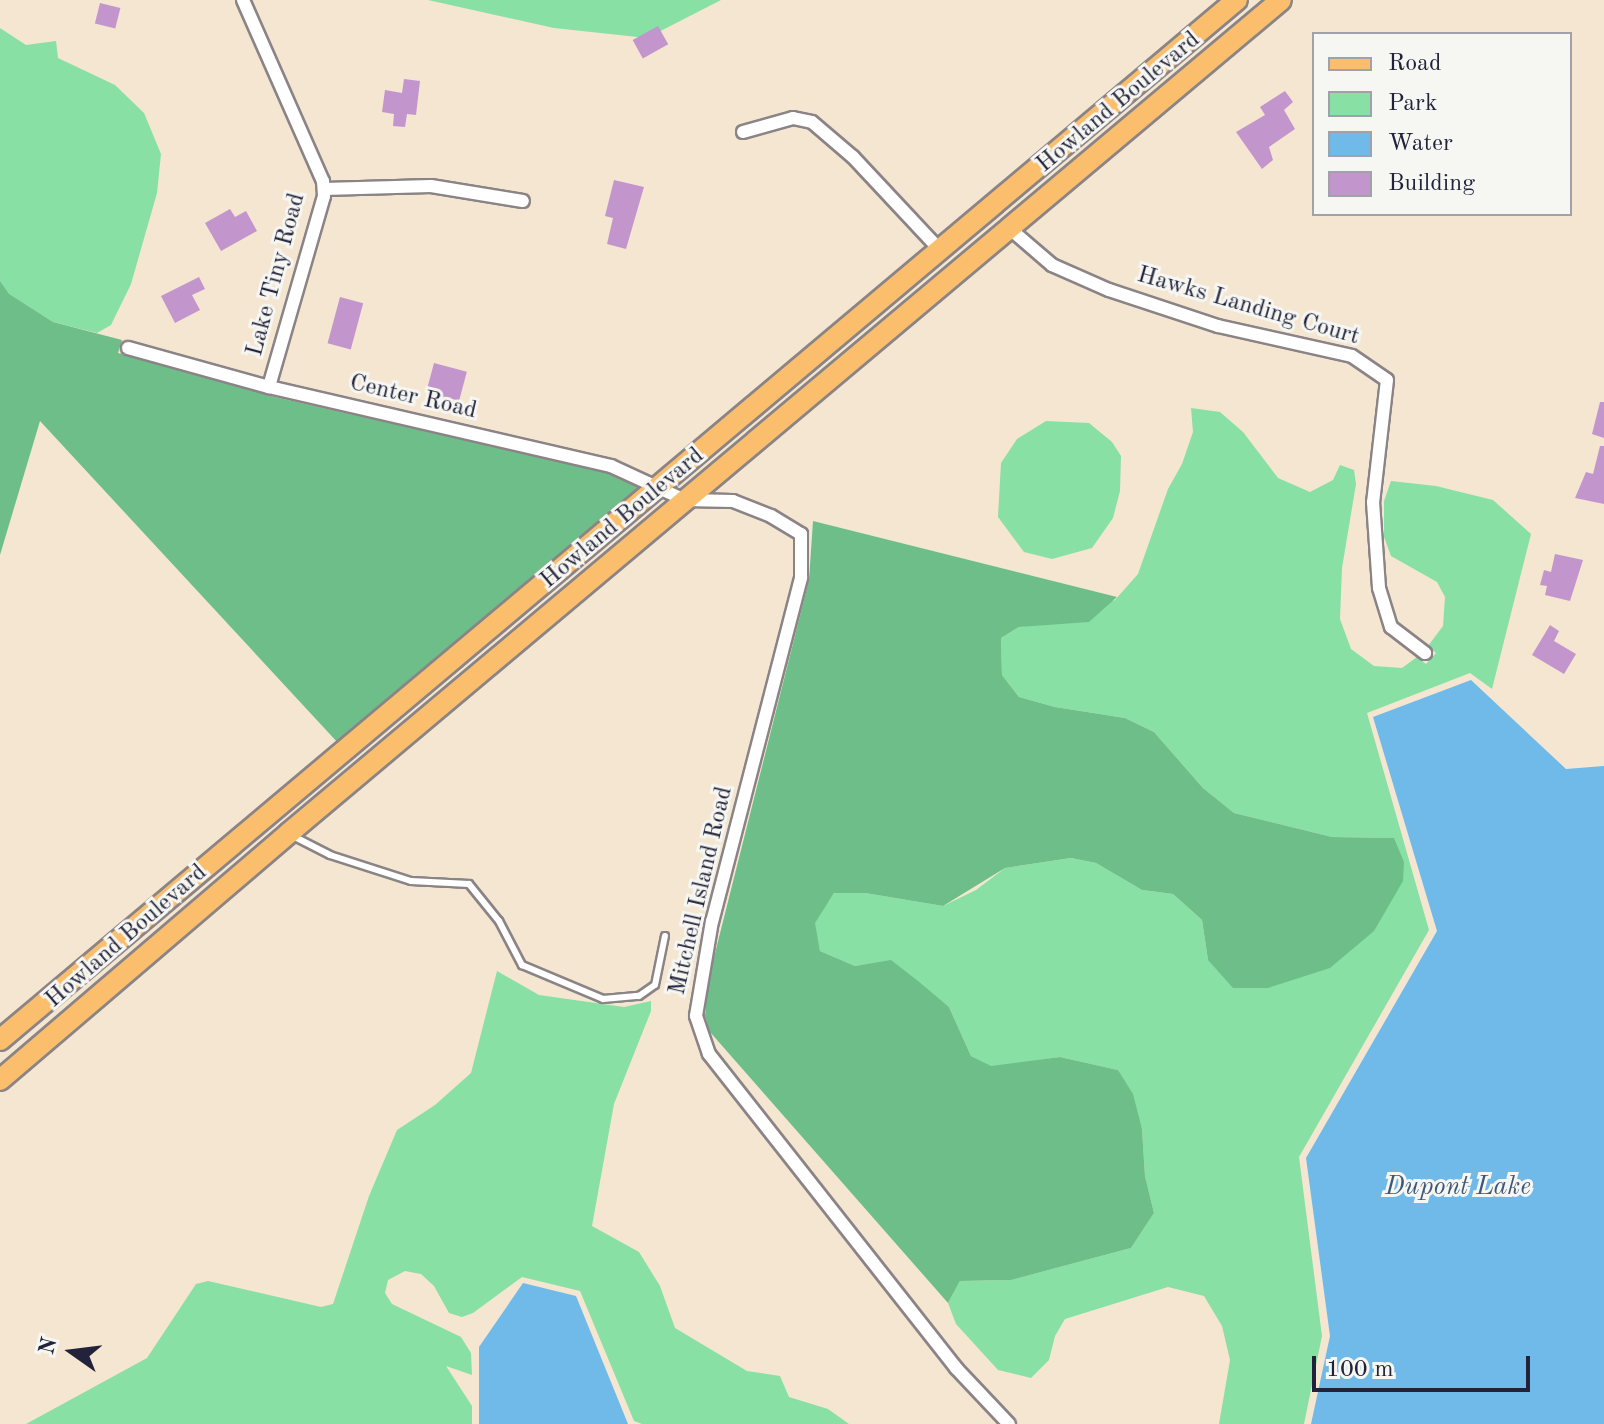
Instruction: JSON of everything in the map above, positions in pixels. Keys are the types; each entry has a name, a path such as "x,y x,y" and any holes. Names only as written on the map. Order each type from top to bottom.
{"main road":[{"name":"Howland Boulevard","path":"0,1040 1237,0"},
{"name":"Howland Boulevard","path":"0,1080 289,833 1281,0"},
{"path":"0,1058 52,1012 72,980"}],"street":[{"name":"Lake Tiny Road","path":"243,0 313,154 324,189 269,387"},
{"path":"743,132 793,118 812,122 853,157 941,251"},
{"path":"324,189 431,186 523,201"},
{"name":"Hawks Landing Court","path":"1009,228 1052,265 1109,290 1218,326 1352,356 1387,380 1373,502 1379,588 1391,627 1425,653"},
{"name":"Center Road","path":"128,348 269,387 611,466 685,500"},
{"name":"Mitchell Island Road","path":"685,500 733,501 771,516 801,534 801,578 700,979 696,1016 709,1054 956,1368 1009,1424"}],"lane":[{"path":"289,833 295,840 323,852 411,881 469,884 499,921 522,965 603,999 639,996 655,985 665,936"}],"green space":[{"path":"428,0 721,0 647,38 554,28"},
{"path":"0,28 26,45 56,41 58,58 115,85 144,113 161,154 157,193 131,284 111,325 97,333 53,322 8,294 0,281"},
{"path":"0,281 9,294 53,322 122,340 118,353 275,397 609,473 643,489 339,744 40,421 0,555"},
{"path":"1191,408 1220,412 1243,432 1278,478 1310,492 1333,480 1340,465 1354,470 1356,484 1342,568 1340,619 1351,649 1374,666 1402,668 1417,657 1426,664 1436,653 1428,646 1443,626 1445,597 1437,582 1391,556 1384,537 1384,501 1391,481 1436,486 1493,500 1531,534 1492,689 1470,673 1367,713 1429,930 1299,1157 1322,1336 1304,1424 1219,1424 1230,1360 1222,1326 1204,1296 1168,1287 1065,1319 1055,1336 1049,1360 1031,1378 998,1370 956,1324 948,1303 960,1281 1011,1280 1131,1248 1154,1213 1145,1176 1142,1129 1118,1070 1060,1057 991,1067 971,1056 949,1007 891,961 855,966 820,951 814,923 834,893 865,893 943,906 976,890 1005,868 1071,858 1096,863 1142,890 1173,894 1202,920 1208,960 1394,838 1332,837 1234,813 1203,788 1154,732 1125,718 1055,707 1019,697 1002,675 1001,638 1019,627 1048,623 1115,600 1138,574 1168,489 1182,464 1193,432"},
{"path":"1046,421 1089,423 1112,442 1121,456 1120,491 1113,518 1092,548 1052,559 1024,552 998,517 1001,463 1017,439"},
{"path":"813,521 1117,597 1089,622 1019,627 1001,638 1002,675 1019,697 1055,707 1125,718 1154,732 1203,788 1234,813 1332,837 1394,838 1404,862 1403,881 1374,931 1330,968 1268,988 1233,988 1208,960 1202,920 1173,894 1142,890 1096,863 1071,858 1005,868 943,906 865,893 834,893 815,923 820,951 855,966 891,960 949,1007 971,1056 991,1066 1060,1057 1118,1070 1133,1094 1142,1129 1145,1176 1154,1213 1131,1248 1011,1280 960,1281 948,1303 710,1032 705,1016 708,981 809,580"},
{"path":"497,971 539,995 624,1007 651,1001 651,1011 614,1104 592,1226 639,1252 660,1286 675,1328 747,1371 780,1376 789,1397 828,1409 849,1424 642,1424 634,1421 580,1291 522,1277 473,1313 462,1317 449,1313 434,1286 421,1274 405,1271 388,1280 385,1293 392,1304 461,1337 471,1353 472,1375 446,1366 472,1406 472,1424 26,1424 147,1358 196,1284 208,1281 321,1307 333,1304 369,1196 397,1130 435,1105 471,1073"}],"water":[{"name":"Dupont Lake","path":"1471,680 1566,769 1604,766 1604,1424 1311,1424 1330,1336 1306,1158 1437,931 1373,717"},
{"path":"523,1283 576,1296 628,1424 479,1424 479,1347"}],"building":[{"path":"100,3 120,8 115,28 95,23"},
{"path":"658,26 668,44 643,58 633,40"},
{"path":"404,79 420,81 416,115 407,114 405,127 393,126 394,114 382,112 385,90 402,93"},
{"path":"1285,91 1293,102 1284,110 1295,129 1269,147 1273,160 1262,169 1236,132 1265,115 1260,107"},
{"path":"614,180 644,187 626,249 607,244 613,218 605,216"},
{"path":"230,209 235,217 246,211 257,231 221,251 205,223"},
{"path":"199,277 205,289 192,295 200,310 175,323 161,296"},
{"path":"340,297 363,303 351,350 328,343"},
{"path":"434,363 467,372 459,401 426,392"},
{"path":"1600,402 1604,402 1604,438 1592,434"},
{"path":"1600,446 1604,446 1604,504 1575,498 1586,472 1593,474"},
{"path":"1555,554 1583,560 1570,601 1545,595 1547,586 1540,585 1544,570 1551,572"},
{"path":"1550,625 1559,631 1554,641 1576,654 1564,674 1532,655"}]}
